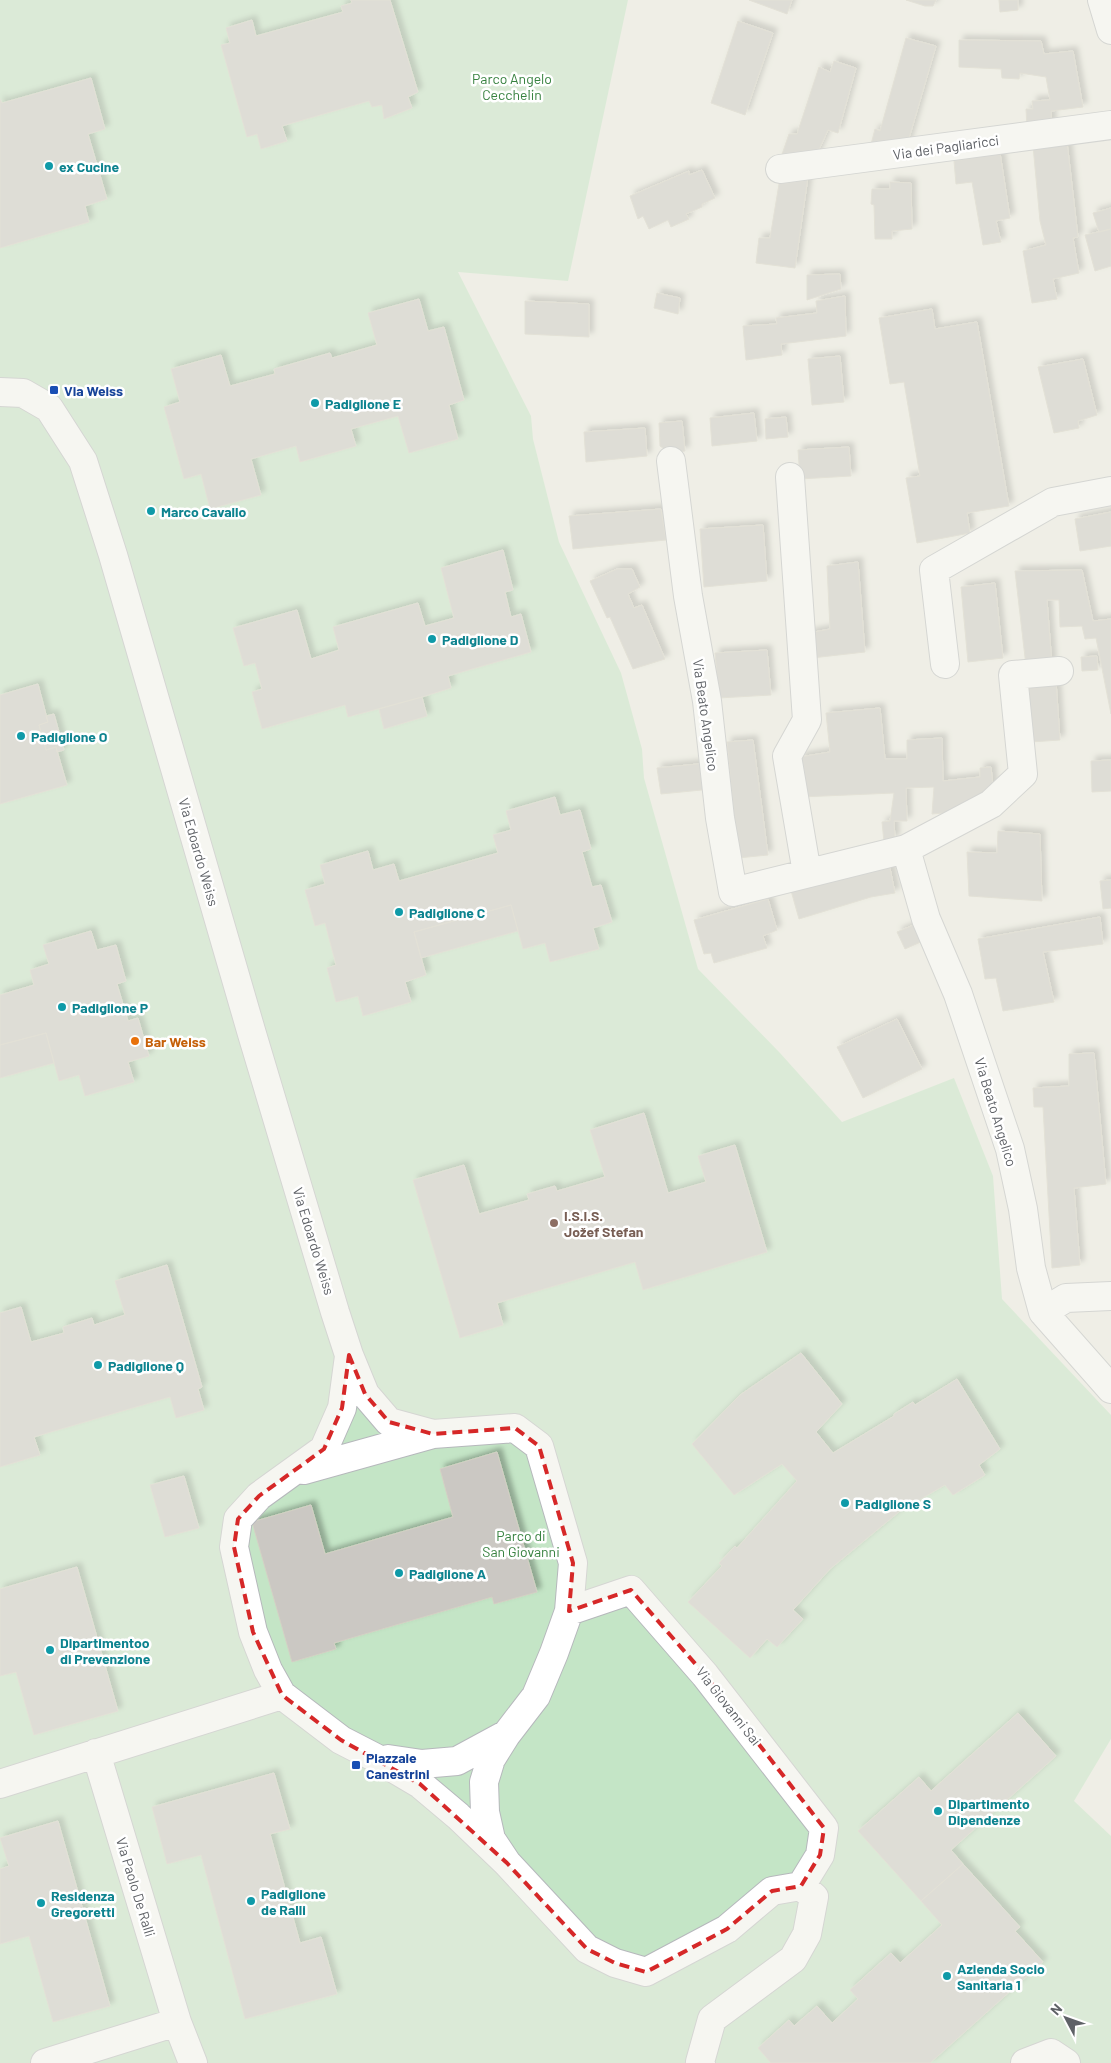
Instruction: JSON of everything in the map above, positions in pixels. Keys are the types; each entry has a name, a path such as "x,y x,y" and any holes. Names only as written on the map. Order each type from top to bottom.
{"street":[{"path":"1102,0 1111,30"},
{"name":"Via dei Pagliaricci","path":"780,169 1111,125"},
{"name":"Via Edoardo Weiss","path":"0,392 23,392 49,408 83,461 113,555 252,1034 349,1355 365,1394 389,1422 433,1434"},
{"name":"Via Beato Angelico","path":"671,461 688,596 706,701 720,818 733,892 906,848 991,804 1023,774 1013,675 1059,671"},
{"path":"790,477 807,720 787,756 807,873"},
{"path":"945,664 934,570 1053,502 1111,491"},
{"name":"Via Beato Angelico","path":"906,848 926,919 958,994 1010,1149 1023,1209 1031,1268 1043,1312 1111,1389"},
{"path":"1043,1312 1066,1298 1111,1296"},
{"path":"349,1355 342,1408 324,1449 259,1496 238,1519 234,1547 253,1632 268,1670 282,1695 341,1740 420,1784 458,1816 587,1948 614,1963 646,1972 727,1929 772,1891 801,1886 814,1897 807,1934 793,1959 712,2019 700,2063"},
{"path":"289,1474 433,1434 515,1428 539,1446 572,1563 569,1611 536,1696 506,1735 491,1759 484,1782 485,1812 491,1840 507,1864"},
{"name":"Via Giovanni Sai","path":"569,1611 630,1590 706,1675 824,1828 820,1855 801,1886"},
{"path":"0,1784 282,1695"},
{"path":"376,1758 422,1764 457,1761 506,1735"},
{"name":"Via Paolo De Ralli","path":"96,1753 177,2022 193,2063"},
{"path":"44,2063 177,2022"},
{"path":"1025,2063 1051,2053 1066,2063"}],"highlighted area":[{"path":"349,1355 365,1394 389,1422 433,1434 515,1428 539,1446 573,1563 569,1611 631,1590 705,1675 824,1828 820,1855 801,1886 772,1891 727,1929 646,1972 615,1963 587,1949 507,1863 420,1784 341,1740 282,1695 253,1632 234,1547 238,1519 259,1496 324,1449 342,1408"}],"green space":[{"name":"Parco di San Giovanni","path":"0,0 628,0 568,281 458,272 531,416 533,439 559,542 621,673 642,749 644,778 698,969 780,1053 842,1122 954,1078 993,1176 1002,1299 1111,1415 1111,1739 1074,1801 1111,1836 1111,2063 0,2063"}],"building":[{"path":"351,0 390,0 418,92 408,97 412,108 384,119 382,105 372,107 369,101 282,126 287,141 261,149 257,134 247,137 221,45 230,43 226,28 252,20 256,36 343,12 341,6 352,3"},
{"path":"749,0 792,0 787,14"},
{"path":"906,0 936,0 933,6 925,6"},
{"path":"999,0 1018,0 1018,10 1000,12"},
{"path":"738,21 773,33 745,115 711,103"},
{"path":"906,38 936,46 907,145 870,148 875,129 880,131"},
{"path":"959,40 1041,41 1044,54 1073,51 1083,107 1051,111 1052,126 1027,128 1026,109 1033,109 1032,101 1050,100 1046,77 1020,73 1019,79 1002,78 1001,69 959,67"},
{"path":"834,61 856,68 838,133 828,130 816,156 780,160 789,134 797,134 819,67 830,72"},
{"name":"ex Cucine","path":"91,78 105,129 88,134 107,199 85,206 89,222 0,248 0,99 2,103"},
{"path":"1067,142 1078,237 1073,238 1079,273 1053,279 1057,299 1032,303 1023,251 1046,245 1040,221 1033,146"},
{"path":"1000,153 1010,218 996,221 1001,242 983,245 972,182 956,184 954,161"},
{"path":"702,170 715,198 702,204 702,207 686,214 689,219 671,227 668,220 649,229 643,216 638,219 630,196 689,171 689,175"},
{"path":"808,177 795,268 756,263 759,238 770,238 780,178"},
{"path":"890,182 911,183 912,229 892,231 892,239 875,239 874,205 871,204 872,189 890,189"},
{"path":"1111,208 1111,229 1099,232 1093,213"},
{"path":"1111,229 1111,266 1095,271 1085,235"},
{"path":"840,274 841,289 807,300 807,275"},
{"path":"657,293 680,298 678,314 654,308"},
{"path":"845,296 846,336 781,344 782,355 746,360 743,326 777,324 776,318 817,313 816,301"},
{"name":"Padiglione E","path":"419,299 428,331 444,327 464,400 449,405 458,439 409,453 398,416 351,429 356,446 300,462 296,446 251,459 261,495 210,509 201,474 184,479 164,407 180,402 171,369 221,355 230,386 275,374 274,369 330,353 332,358 377,345 368,313"},
{"path":"525,301 589,304 589,337 525,334"},
{"path":"932,309 935,329 977,322 1009,506 967,513 970,533 917,543 906,478 920,476 904,382 890,384 879,318"},
{"path":"840,356 844,402 812,405 808,359"},
{"path":"1083,359 1097,415 1078,421 1079,428 1054,433 1038,367"},
{"path":"754,413 757,441 712,446 710,418"},
{"path":"786,417 788,437 766,439 765,419"},
{"path":"682,421 685,451 670,453 660,446 659,423"},
{"path":"645,428 647,456 586,462 584,432"},
{"path":"849,447 851,476 800,479 798,450"},
{"path":"661,509 666,540 573,549 569,516"},
{"path":"1111,512 1111,546 1080,551 1075,519"},
{"path":"763,525 767,581 704,587 700,529"},
{"name":"Padiglione D","path":"503,550 513,590 505,592 511,617 521,614 531,652 448,676 451,688 422,697 348,717 345,705 262,729 252,692 262,689 255,663 244,666 233,628 297,610 311,659 339,650 333,627 418,603 425,626 454,618 441,568"},
{"path":"858,562 865,652 812,658 809,633 830,629 827,566"},
{"path":"617,569 632,569 640,587 628,594 634,608 642,605 665,659 633,669 610,617 607,618 590,581"},
{"path":"1082,570 1093,621 1111,619 1111,714 1096,638 1085,639 1082,626 1060,627 1059,600 1047,600 1052,665 1026,666 1015,571"},
{"path":"995,583 1003,658 968,662 961,587"},
{"path":"767,650 771,695 719,698 715,653"},
{"path":"1097,656 1098,670 1082,671 1081,657"},
{"path":"1056,681 1060,740 1031,742 1027,683"},
{"name":"Padiglione O","path":"38,684 48,722 39,725 46,750 56,747 67,785 0,804 0,695"},
{"path":"422,697 427,716 384,729 379,709"},
{"path":"880,708 885,759 907,759 907,740 942,738 943,781 980,777 980,768 991,767 994,796 955,812 932,814 934,787 906,788 907,821 894,821 895,839 884,842 882,822 890,821 894,793 801,797 800,757 830,752 826,713"},
{"path":"54,714 64,750 57,752 56,747 46,750 39,725 48,722 46,716"},
{"path":"753,740 768,855 738,858 727,742"},
{"path":"1111,760 1111,791 1092,792 1091,761"},
{"path":"708,763 712,789 661,794 657,768"},
{"name":"Padiglione C","path":"555,797 560,815 580,810 591,849 582,852 592,887 601,885 612,922 593,928 599,949 550,962 545,943 523,949 511,905 414,932 426,975 405,982 411,1002 363,1016 358,996 336,1002 327,968 336,965 325,923 315,926 305,890 325,884 320,865 368,851 373,870 394,864 399,881 498,853 493,835 511,830 506,811"},
{"path":"998,831 1040,834 1042,901 969,896 967,852 997,853"},
{"path":"889,863 895,893 871,897 799,919 790,887"},
{"path":"1111,880 1111,908 1103,909 1100,881"},
{"path":"768,899 777,930 763,936 767,948 714,963 711,953 704,954 694,920"},
{"path":"511,905 518,931 421,958 414,932"},
{"path":"1100,917 1103,944 1043,952 1054,1002 1003,1011 996,978 985,979 978,939"},
{"path":"916,924 923,941 905,949 897,932"},
{"name":"Padiglione P","path":"91,931 97,950 116,945 126,981 117,984 128,1021 138,1018 149,1056 128,1062 134,1082 85,1096 79,1075 59,1081 46,1033 0,1045 0,995 34,985 30,970 49,964 43,945"},
{"path":"897,1019 922,1069 863,1098 837,1047"},
{"path":"46,1033 54,1063 0,1078 0,1045"},
{"path":"1094,1053 1106,1184 1074,1188 1080,1265 1052,1268 1043,1107 1034,1107 1033,1088 1069,1086 1069,1054"},
{"path":"644,1113 668,1193 706,1182 698,1156 735,1145 767,1252 643,1290 635,1262 497,1303 503,1325 460,1338 413,1180 464,1165 479,1214 529,1200 527,1194 555,1186 557,1191 605,1177 590,1130"},
{"name":"Padiglione Q","path":"167,1265 202,1387 198,1389 204,1410 176,1418 170,1397 34,1437 40,1455 0,1467 0,1313 21,1307 31,1342 64,1333 63,1327 92,1318 94,1325 125,1315 115,1281"},
{"name":"Padiglione S","path":"801,1353 842,1404 816,1432 833,1453 894,1416 894,1414 913,1402 915,1405 957,1379 1000,1449 979,1465 985,1475 953,1495 945,1485 900,1511 830,1569 793,1610 803,1619 777,1647 767,1639 750,1658 688,1602 722,1566 719,1563 735,1546 737,1548 797,1481 782,1464 734,1495 692,1444 740,1395"},
{"name":"Padiglione A","path":"497,1452 537,1592 494,1604 492,1597 334,1643 336,1649 292,1662 252,1522 311,1505 325,1554 453,1517 440,1469"},
{"path":"184,1476 199,1528 165,1537 150,1485"},
{"name":"Dipartimentoo di Prevenzione","path":"77,1567 118,1711 34,1735 16,1672 0,1676 0,1589"},
{"name":"Dipartimento Dipendenze","path":"1018,1713 1056,1756 951,1850 963,1864 921,1901 858,1831 919,1777 931,1791"},
{"name":"Padiglione de Ralli","path":"274,1773 290,1829 270,1834 300,1943 321,1937 337,1994 245,2019 201,1855 167,1864 152,1807"},
{"name":"Residenza Gregoretti","path":"58,1821 110,2006 53,2022 29,1936 0,1944 0,1869 9,1866 0,1838"},
{"name":"Azienda Socio Sanitaria 1","path":"963,1864 1020,1927 1015,1931 1043,1962 930,2063 771,2063 758,2048 789,2020 794,2026 817,2006 832,2023 858,1999 850,1990 891,1953 900,1963 942,1925 921,1901"}],"place":[{"name":"ex Cucine","path":"49,166"},
{"name":"Via Weiss","path":"54,390"},
{"name":"Padiglione E","path":"315,403"},
{"name":"Marco Cavallo","path":"151,511"},
{"name":"Padiglione D","path":"432,639"},
{"name":"Padiglione O","path":"21,736"},
{"name":"Padiglione C","path":"399,912"},
{"name":"Padiglione P","path":"62,1007"},
{"name":"Bar Weiss","path":"135,1041"},
{"name":"I.S.I.S. Jožef Stefan","path":"554,1223"},
{"name":"Padiglione Q","path":"98,1365"},
{"name":"Padiglione S","path":"845,1503"},
{"name":"Padiglione A","path":"399,1573"},
{"name":"Dipartimentoo di Prevenzione","path":"50,1650"},
{"name":"Piazzale Canestrini","path":"356,1765"},
{"name":"Dipartimento Dipendenze","path":"938,1811"},
{"name":"Padiglione de Ralli","path":"251,1901"},
{"name":"Residenza Gregoretti","path":"41,1903"},
{"name":"Azienda Socio Sanitaria 1","path":"947,1976"}],"park label":[{"name":"Parco Angelo Cecchelin","path":"512,86"}]}
